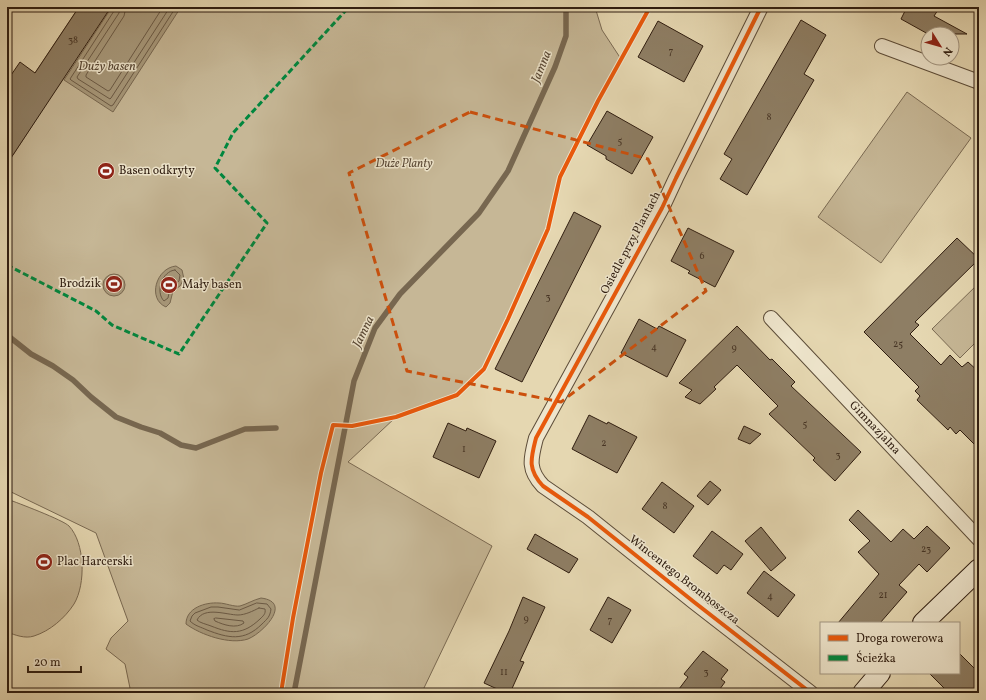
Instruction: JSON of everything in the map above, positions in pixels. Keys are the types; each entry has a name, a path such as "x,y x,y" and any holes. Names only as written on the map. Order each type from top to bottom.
{"street":[{"name":"Osiedle przy Plantach","path":"543,486 537,479 531,464 536,438 662,208 761,7"},
{"path":"882,46 979,82"},
{"name":"Gimnazjalna","path":"771,318 979,539"},
{"name":"Wincentego Bromboszcza","path":"543,486 588,517 694,602 812,693"},
{"path":"924,622 979,569"},
{"path":"863,693 879,674"}],"highlighted area":[{"path":"470,112 648,159 706,291 561,402 407,371 349,173"}],"green space":[{"name":"Duże Planty","path":"79,7 595,7 602,30 621,59 560,177 548,229 484,369 457,395 396,417 348,462 492,546 423,690 430,693 131,693 125,664 106,649 111,638 128,621 96,533 7,490 7,152 13,155 57,87 35,73"},
{"path":"907,92 971,138 881,263 818,217"},
{"path":"979,283 979,339 960,358 932,329"},
{"name":"Plac Harcerski","path":"7,499 65,523 74,533 81,553 81,586 74,604 57,623 46,631 31,637 20,636 7,632"}],"water":[{"name":"Duży basen","path":"112,7 181,7 113,112 64,80"},
{"name":"Mały basen","path":"176,266 182,270 184,279 180,286 173,291 170,303 166,307 160,303 157,298 156,284 163,272"},
{"name":"Brodzik","path":"114,274 122,277 125,285 122,293 114,296 106,293 103,285 106,277"},
{"path":"261,598 270,601 275,605 275,611 272,618 261,631 248,639 241,641 224,640 199,632 186,624 189,614 197,607 202,605 219,603 240,606"}],"building":[{"path":"79,7 111,7 7,164 7,81 20,62 35,73"},
{"path":"907,7 940,7 934,16 952,26 920,26 920,30 901,19"},
{"path":"801,20 826,35 804,74 814,80 747,195 720,179 732,159 724,154"},
{"path":"658,21 703,46 684,82 638,57"},
{"path":"960,30 967,34 960,34"},
{"path":"607,111 653,137 632,174 606,159 606,156 587,145"},
{"path":"574,212 601,226 522,382 495,369"},
{"path":"688,228 734,251 715,287 688,273 690,271 671,261"},
{"path":"957,238 979,259 915,322 919,325 910,334 941,365 950,355 962,367 968,362 979,372 979,449 960,430 956,434 950,427 948,430 917,400 920,396 915,391 919,387 864,332"},
{"path":"639,319 657,329 659,326 686,340 667,377 621,353"},
{"path":"737,326 770,360 772,359 795,382 791,386 861,452 835,481 813,460 815,458 769,414 778,406 737,365 714,387 716,389 700,404 685,397 692,390 679,383"},
{"path":"589,415 607,424 608,422 637,437 617,473 572,449"},
{"path":"448,423 466,431 467,428 496,441 479,478 433,457"},
{"path":"744,426 761,434 750,444 738,439"},
{"path":"710,481 721,490 708,505 697,496"},
{"path":"662,482 694,506 674,533 642,509"},
{"path":"858,510 891,542 903,529 914,539 927,526 950,548 927,572 919,564 899,585 907,592 881,622 839,622 879,574 858,552 870,541 849,520"},
{"path":"761,527 786,558 771,571 745,541"},
{"path":"712,531 743,554 731,570 724,565 717,574 693,556"},
{"path":"535,534 578,559 569,573 527,549"},
{"path":"764,571 795,595 778,617 747,593"},
{"path":"523,597 545,607 520,661 524,662 510,693 506,693 484,683 509,631"},
{"path":"608,597 631,610 612,643 590,630"},
{"path":"703,651 728,670 721,679 725,682 717,693 676,693 688,677 684,674"},
{"path":"960,654 979,673 979,693 949,693 930,674 960,674"}],"waterway":[{"name":"Jamna","path":"294,693 354,381 375,328 400,294 479,213 508,171 555,67 566,36 566,7"},
{"path":"7,335 31,354 53,366 73,380 116,417 160,433 181,445 196,448 245,429 276,428"}],"marked path":[{"path":"7,265 96,311 112,325 179,354 267,223 215,168 233,133 349,7"}],"cycle path":[{"path":"281,693 293,618 321,473 333,425 352,426 396,417 457,395 484,369 548,229 560,177 598,101 650,7"},
{"path":"761,7 662,208 536,438 532,457 532,469 543,486 588,517 811,693"}],"place":[{"name":"Basen odkryty","path":"106,171"},
{"name":"Brodzik","path":"114,284"},
{"name":"Mały basen","path":"169,285"},
{"name":"Plac Harcerski","path":"44,562"}]}
